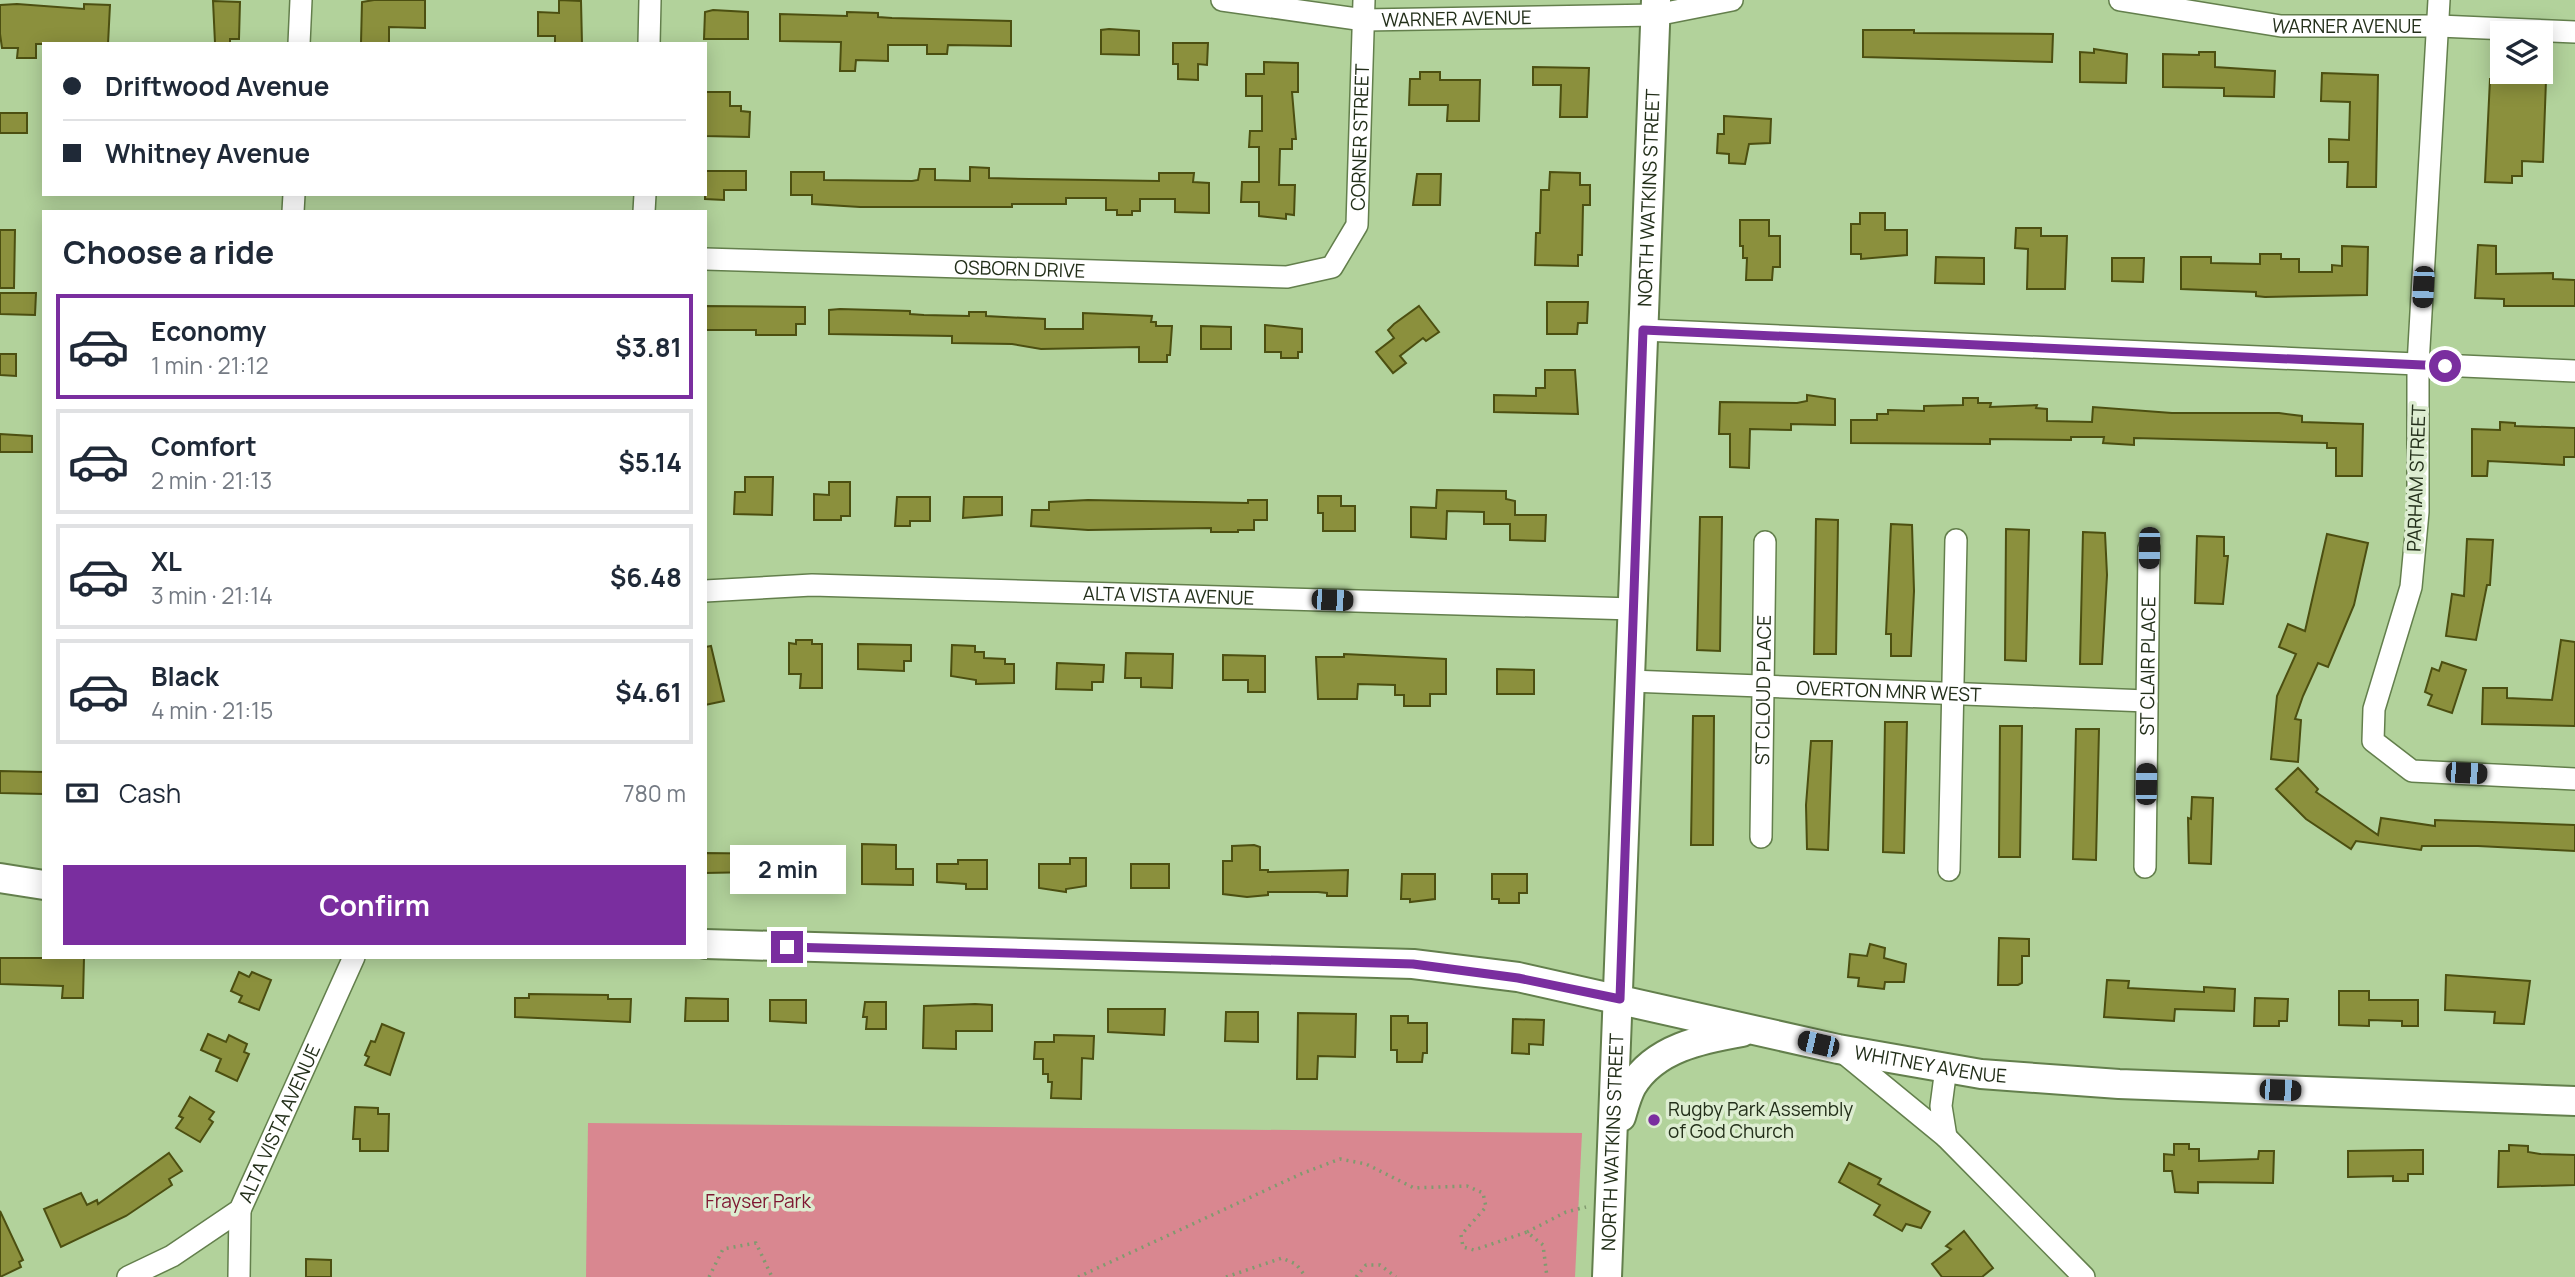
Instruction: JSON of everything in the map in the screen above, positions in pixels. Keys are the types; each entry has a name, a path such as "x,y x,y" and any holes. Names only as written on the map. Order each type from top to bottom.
{"main road":[{"name":"NORTH WATKINS STREET","path":"1607,1277 1620,999 1656,8"},
{"path":"0,878 42,885"},
{"name":"WHITNEY AVENUE","path":"707,944 1413,964 1518,978 1838,1049 1980,1074 2119,1084 2575,1101"},
{"path":"1613,1136 1632,1086 1652,1063 1702,1039 1756,1030"}],"street":[{"path":"299,42 301,0"},
{"path":"649,42 650,0"},
{"name":"WARNER AVENUE","path":"1222,0 1364,10 1656,8 1732,0"},
{"name":"WARNER AVENUE","path":"2120,0 2281,26 2439,26 2575,32"},
{"name":"PARHAM STREET","path":"2439,0 2418,365 2418,512 2411,587 2374,709 2373,741 2412,771 2575,779"},
{"name":"CORNER STREET","path":"1332,267 1357,225 1364,10"},
{"name":"OSBORN DRIVE","path":"707,259 1287,277 1332,267"},
{"path":"1643,330 2575,371"},
{"path":"1949,870 1956,540"},
{"name":"ST CLOUD PLACE","path":"1761,837 1765,542"},
{"name":"ST CLAIR PLACE","path":"2145,867 2149,548"},
{"name":"ALTA VISTA AVENUE","path":"707,591 812,585 1633,609"},
{"name":"OVERTON MNR WEST","path":"1630,681 2147,701"},
{"name":"ALTA VISTA AVENUE","path":"128,1277 172,1256 240,1210 353,959"},
{"path":"1838,1049 1946,1137 2084,1277"},
{"path":"1946,1068 1941,1106 1946,1137"},
{"path":"239,1277 240,1210"}],"path":[{"path":"1078,1277 1303,1173 1340,1159 1366,1164 1414,1188 1467,1186 1483,1193 1486,1207 1461,1235 1462,1247 1474,1250 1527,1232 1566,1212 1610,1201"},
{"path":"1527,1232 1544,1245 1547,1277"},
{"path":"709,1277 723,1248 756,1243 772,1277"},
{"path":"1226,1277 1282,1258 1296,1264 1306,1277"},
{"path":"1356,1277 1366,1265 1380,1265 1396,1277"}],"green space":[{"name":"Frayser Park","path":"588,1123 1582,1133 1575,1277 586,1277"}],"building":[{"path":"425,0 425,28 389,27 389,42 361,42 362,2"},
{"path":"559,0 581,1 582,42 555,42 555,36 538,36 538,12 559,13"},
{"path":"213,1 240,2 239,39 215,42"},
{"path":"84,4 110,5 108,42 42,42 36,44 36,58 17,58 18,48 2,48 0,5 84,9"},
{"path":"705,12 748,12 748,39 704,39"},
{"path":"847,12 878,13 878,17 892,18 1011,21 1011,46 948,45 947,54 927,54 927,45 888,45 888,61 856,60 855,71 840,71 841,42 780,41 780,14 847,16"},
{"path":"1101,30 1139,31 1139,55 1101,54"},
{"path":"1863,30 2053,34 2052,62 1863,57"},
{"path":"1173,43 1208,43 1207,65 1198,64 1198,80 1178,79 1178,64 1173,64"},
{"path":"2094,49 2127,54 2126,83 2080,82 2080,52 2094,53"},
{"path":"2199,52 2215,52 2215,67 2275,71 2274,97 2224,96 2224,88 2163,87 2163,54 2199,55"},
{"path":"1264,62 1298,63 1298,92 1292,92 1296,139 1292,139 1292,149 1280,149 1279,185 1295,185 1294,215 1286,214 1286,219 1259,216 1259,202 1241,202 1242,182 1259,182 1259,147 1249,147 1250,131 1262,131 1262,96 1246,96 1246,74 1264,74"},
{"path":"1533,67 1589,68 1587,117 1560,117 1561,85 1533,85"},
{"path":"1420,72 1440,72 1440,80 1480,80 1479,121 1447,121 1448,105 1409,105 1410,79 1420,79"},
{"path":"2322,73 2378,75 2376,187 2347,187 2348,162 2329,162 2329,139 2349,140 2350,102 2321,101"},
{"path":"2490,79 2490,84 2546,84 2543,162 2522,161 2522,176 2512,176 2512,183 2485,182"},
{"path":"707,92 730,92 730,106 741,106 741,111 750,112 749,137 707,136"},
{"path":"0,113 27,113 27,133 0,133"},
{"path":"1724,116 1771,119 1770,143 1749,144 1745,164 1729,163 1729,154 1717,153 1718,134 1724,134"},
{"path":"970,167 989,168 989,178 1159,181 1159,173 1194,173 1193,182 1209,183 1209,213 1175,212 1175,199 1140,199 1140,211 1132,211 1132,215 1117,215 1117,210 1106,210 1106,198 1066,198 1066,204 1012,204 1012,207 860,207 812,204 812,195 791,195 791,172 824,172 824,180 912,181 918,180 920,169 935,169 935,180 970,181"},
{"path":"707,171 746,171 746,190 724,190 724,200 705,199"},
{"path":"1550,172 1580,173 1580,185 1590,185 1590,205 1583,205 1582,255 1578,255 1578,266 1535,265 1536,233 1540,233 1541,190 1549,190"},
{"path":"1417,174 1441,174 1440,205 1413,205"},
{"path":"1860,213 1885,213 1885,230 1907,230 1907,255 1861,259 1861,254 1851,254 1851,224 1860,224"},
{"path":"1740,220 1769,220 1769,236 1780,236 1780,267 1773,267 1772,280 1746,280 1747,258 1743,258 1743,246 1740,246"},
{"path":"2016,228 2041,228 2041,236 2067,236 2065,289 2027,289 2028,249 2015,248"},
{"path":"0,230 15,230 14,288 0,288"},
{"path":"2478,245 2496,246 2496,274 2553,273 2553,279 2575,280 2575,306 2504,306 2504,299 2475,298"},
{"path":"2342,246 2368,247 2367,295 2265,297 2256,296 2256,292 2181,289 2181,257 2211,257 2211,263 2260,264 2260,254 2281,254 2281,259 2299,259 2299,272 2332,272 2332,265 2342,266"},
{"path":"1936,257 1984,258 1984,284 1935,283"},
{"path":"2112,258 2144,258 2143,282 2112,281"},
{"path":"0,293 36,293 35,315 0,314"},
{"path":"1547,302 1588,302 1587,323 1578,323 1577,334 1547,334"},
{"path":"707,306 805,307 805,324 796,324 796,335 756,335 756,330 707,330"},
{"path":"1419,306 1439,332 1426,341 1423,338 1400,356 1406,363 1393,373 1376,352 1394,338 1388,330"},
{"path":"829,310 969,316 969,312 986,312 986,316 1045,319 1045,329 1083,329 1083,313 1152,316 1151,322 1156,322 1156,326 1172,326 1170,355 1167,355 1167,362 1139,362 1139,347 1041,349 1012,344 952,343 952,336 829,334"},
{"path":"1265,325 1302,329 1302,352 1298,352 1298,358 1281,358 1281,352 1265,352"},
{"path":"1201,326 1231,327 1231,349 1201,349"},
{"path":"0,354 16,354 16,376 0,375"},
{"path":"1545,370 1575,370 1578,414 1494,412 1494,395 1536,396 1536,388 1545,388"},
{"path":"1807,395 1835,399 1835,425 1791,424 1791,430 1750,429 1749,468 1730,467 1730,434 1719,434 1720,402 1797,403 1807,401"},
{"path":"1963,398 1978,398 1978,403 1991,403 1990,407 2037,405 2036,408 2047,409 2047,421 2092,422 2093,407 2172,413 2279,413 2302,416 2302,422 2363,424 2362,476 2336,476 2336,448 2327,448 2327,443 2134,438 2134,445 2103,443 2104,437 2071,437 2071,440 1990,439 1990,444 1851,443 1851,420 1877,420 1877,414 1888,414 1888,410 1924,411 1924,406 1963,405"},
{"path":"2500,422 2515,423 2515,426 2575,428 2575,457 2564,457 2564,465 2488,461 2487,476 2472,476 2472,429 2500,430"},
{"path":"0,434 32,436 32,452 0,452"},
{"path":"745,477 773,477 772,515 734,514 735,492 745,492"},
{"path":"829,482 850,482 850,516 841,516 841,520 814,520 814,494 829,495"},
{"path":"1437,490 1506,491 1506,499 1515,501 1515,515 1546,515 1545,541 1510,540 1510,524 1484,524 1484,512 1447,511 1446,539 1411,537 1411,507 1436,508"},
{"path":"1318,496 1341,496 1341,506 1355,506 1355,531 1323,531 1323,513 1318,513"},
{"path":"897,497 930,497 930,521 910,521 910,526 895,526"},
{"path":"964,497 1002,497 1002,515 963,518"},
{"path":"1088,500 1248,503 1248,500 1267,500 1267,520 1254,520 1254,530 1238,532 1211,532 1211,528 1088,530 1031,526 1032,510 1049,510 1049,502"},
{"path":"1700,517 1722,517 1720,651 1697,650"},
{"path":"1816,519 1838,520 1836,654 1814,654"},
{"path":"1891,524 1912,525 1914,591 1911,656 1891,656 1891,634 1886,634"},
{"path":"2006,529 2029,530 2026,661 2005,660"},
{"path":"2083,532 2105,533 2107,575 2102,664 2080,664"},
{"path":"2327,534 2368,543 2354,605 2328,667 2318,663 2303,696 2295,719 2301,720 2298,762 2271,759 2277,696 2296,654 2279,647 2288,624 2305,631"},
{"path":"2197,536 2224,537 2224,556 2228,556 2223,604 2195,603"},
{"path":"2467,539 2493,540 2490,585 2487,585 2476,640 2446,636 2452,594 2464,596"},
{"path":"796,640 812,640 812,644 822,644 822,688 800,688 801,674 789,674 789,643 796,644"},
{"path":"2561,640 2575,642 2575,726 2482,724 2483,688 2507,688 2507,698 2552,700"},
{"path":"858,644 911,645 911,661 904,661 904,671 858,669"},
{"path":"952,645 975,646 975,652 984,652 984,658 1005,659 1005,664 1014,664 1014,683 976,684 976,680 951,676"},
{"path":"711,646 724,701 707,705 707,647"},
{"path":"1126,653 1173,654 1172,688 1141,687 1141,678 1125,678"},
{"path":"1344,654 1446,659 1446,694 1430,694 1430,706 1404,706 1404,695 1395,695 1395,685 1358,684 1357,699 1318,699 1316,657 1344,657"},
{"path":"1223,655 1265,656 1265,692 1248,692 1248,680 1223,680"},
{"path":"2442,662 2466,670 2452,713 2428,705 2432,695 2425,692 2432,668 2439,671"},
{"path":"1057,663 1104,665 1103,682 1092,682 1092,690 1056,689"},
{"path":"1497,669 1534,670 1534,694 1497,694"},
{"path":"1693,716 1714,716 1713,845 1691,845"},
{"path":"1885,722 1907,722 1904,853 1883,852"},
{"path":"2000,726 2022,726 2020,857 1999,857"},
{"path":"2076,729 2099,729 2096,860 2073,859"},
{"path":"1811,741 1832,741 1828,850 1807,849 1806,805"},
{"path":"2298,768 2318,789 2316,792 2378,835 2381,818 2435,826 2435,820 2575,825 2575,851 2478,846 2422,846 2421,850 2356,841 2351,849 2306,819 2276,789"},
{"path":"0,771 42,772 42,794 0,793"},
{"path":"2192,797 2213,798 2211,864 2189,863 2188,818 2191,819"},
{"path":"862,844 896,845 896,869 913,869 913,885 862,884"},
{"path":"1232,846 1260,847 1260,870 1348,870 1347,896 1327,896 1327,893 1318,892 1268,892 1268,895 1247,897 1223,894 1223,861 1232,861"},
{"path":"707,853 782,854 782,883 755,883 755,872 707,873"},
{"path":"1070,858 1086,858 1086,886 1066,889 1066,892 1039,888 1039,864 1070,864"},
{"path":"958,860 987,860 987,889 966,889 966,884 937,882 937,864 958,864"},
{"path":"1131,864 1169,864 1169,888 1131,888"},
{"path":"1402,874 1435,874 1435,899 1410,902 1410,899 1401,899"},
{"path":"1492,874 1527,874 1527,893 1519,893 1519,903 1499,903 1499,899 1492,899"},
{"path":"1999,938 2029,939 2029,956 2022,956 2022,983 2018,985 1998,985"},
{"path":"1870,944 1885,948 1884,958 1906,964 1904,982 1885,982 1884,989 1858,986 1859,978 1848,977 1850,954 1867,956"},
{"path":"0,958 84,959 83,998 62,998 63,986 0,984"},
{"path":"239,972 249,977 252,972 271,980 259,1010 239,1002 242,996 231,991"},
{"path":"2446,975 2530,981 2524,1024 2494,1023 2495,1012 2445,1010"},
{"path":"2107,980 2129,981 2128,988 2204,992 2204,987 2235,989 2234,1011 2175,1009 2174,1021 2104,1017"},
{"path":"2339,991 2369,991 2369,1000 2418,1000 2418,1026 2402,1026 2402,1021 2369,1020 2369,1026 2339,1025"},
{"path":"529,994 608,995 608,999 631,999 630,1022 515,1017 515,998 529,998"},
{"path":"686,998 728,999 728,1021 685,1021"},
{"path":"2255,998 2288,999 2287,1021 2279,1021 2279,1026 2254,1026"},
{"path":"770,1000 806,1000 806,1023 770,1021"},
{"path":"865,1002 886,1002 886,1029 866,1029 867,1017 863,1017"},
{"path":"992,1005 992,1031 956,1031 956,1049 923,1048 924,1006"},
{"path":"1108,1009 1165,1009 1164,1035 1108,1032"},
{"path":"1226,1012 1258,1012 1258,1042 1225,1041"},
{"path":"1298,1013 1356,1014 1355,1057 1318,1056 1317,1079 1297,1079"},
{"path":"1391,1016 1408,1016 1408,1023 1427,1023 1427,1053 1423,1053 1422,1062 1397,1062 1397,1050 1391,1050"},
{"path":"1513,1019 1544,1020 1543,1045 1529,1044 1529,1054 1512,1053"},
{"path":"382,1024 404,1033 390,1075 365,1065 369,1057 365,1055 371,1041 375,1042"},
{"path":"208,1034 226,1042 229,1035 247,1044 244,1052 249,1054 237,1081 216,1071 221,1059 201,1050"},
{"path":"1054,1035 1094,1036 1093,1059 1082,1058 1081,1099 1051,1098 1052,1082 1048,1082 1048,1074 1043,1074 1043,1059 1034,1059 1035,1042 1054,1042"},
{"path":"190,1097 214,1112 209,1119 213,1122 200,1142 176,1128 183,1118 179,1116"},
{"path":"355,1107 378,1108 378,1114 389,1114 388,1151 360,1151 360,1139 353,1139"},
{"path":"2174,1144 2189,1144 2189,1149 2199,1149 2199,1161 2258,1159 2259,1151 2274,1151 2273,1183 2198,1182 2198,1193 2175,1192 2172,1171 2164,1171 2164,1154 2174,1155"},
{"path":"2509,1145 2528,1146 2528,1152 2540,1154 2575,1155 2575,1185 2498,1187 2499,1151 2509,1151"},
{"path":"2423,1150 2423,1174 2408,1174 2408,1181 2393,1181 2393,1176 2348,1177 2348,1151"},
{"path":"169,1153 182,1171 169,1179 172,1185 126,1216 61,1247 44,1209 81,1193 87,1205 97,1200 98,1204"},
{"path":"1849,1163 1881,1179 1878,1184 1930,1212 1921,1228 1906,1224 1902,1231 1874,1215 1880,1205 1839,1182"},
{"path":"0,1211 23,1260 19,1262 21,1267 0,1277"},
{"path":"1964,1231 1993,1268 1982,1277 1942,1277 1932,1264 1951,1249 1946,1246"},
{"path":"306,1259 331,1260 331,1277 306,1277"}],"place":[{"name":"Rugby Park Assembly of God Church","path":"1654,1120"}],"route":[{"path":"787,947 1413,964 1518,978 1620,999 1643,330 2445,366"}]}
